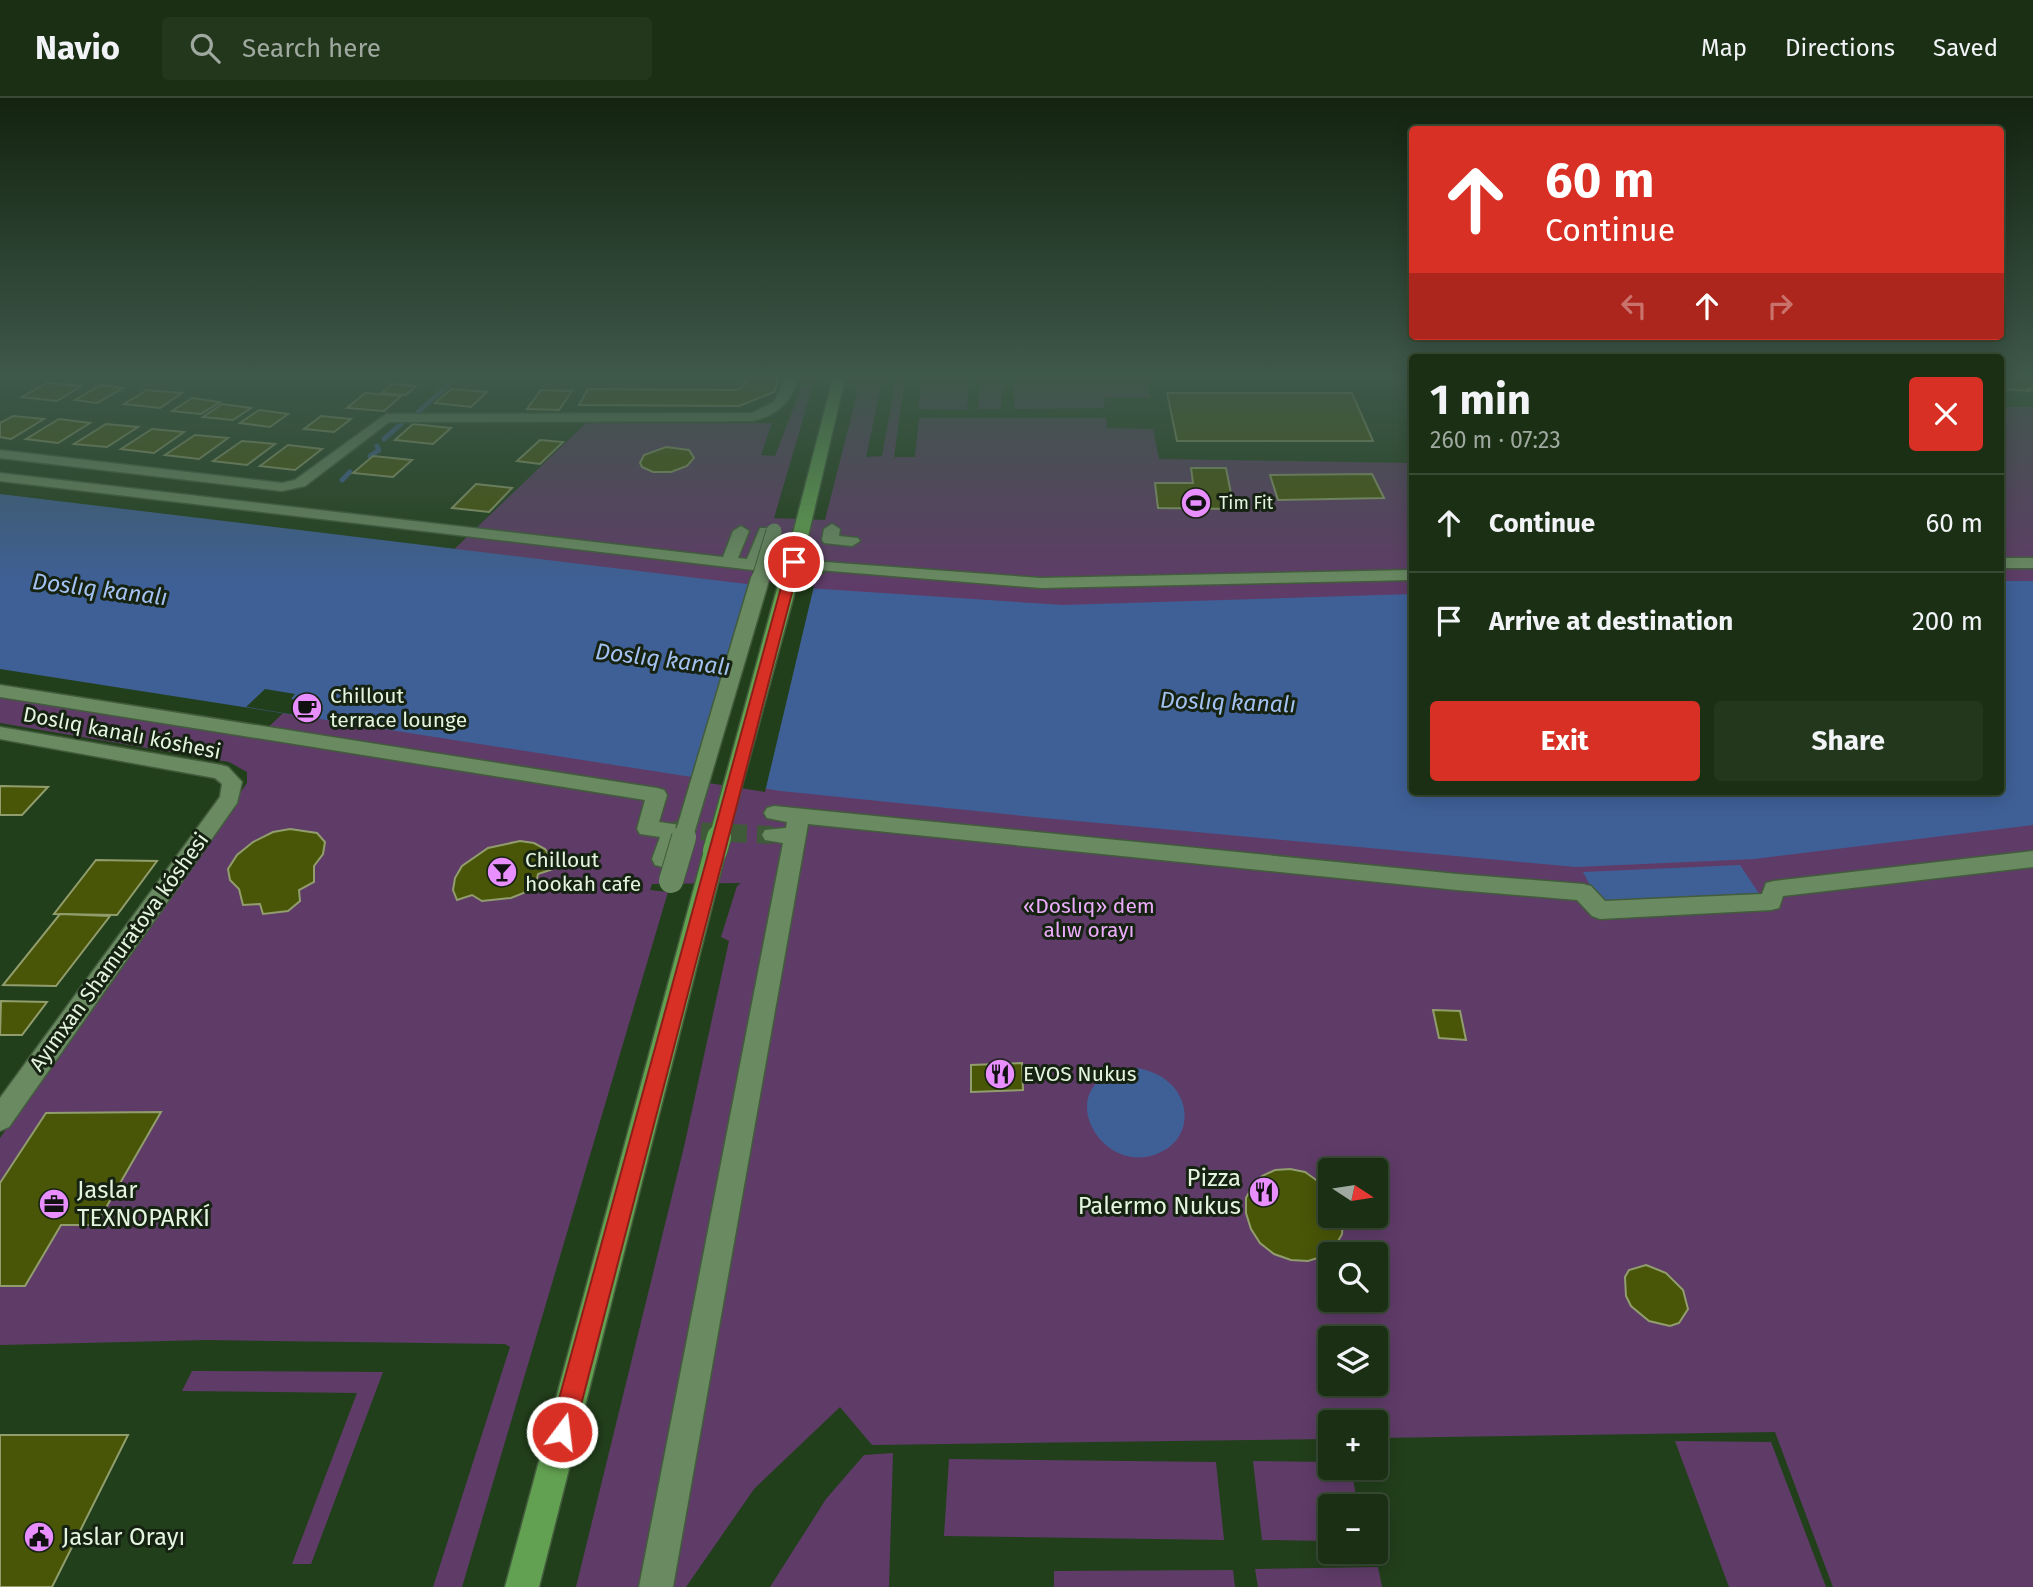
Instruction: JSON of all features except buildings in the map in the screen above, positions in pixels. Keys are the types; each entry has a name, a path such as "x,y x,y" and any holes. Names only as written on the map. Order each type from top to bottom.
{"main road":[{"path":"522,1587 822,447"}],"street":[{"path":"0,454 282,487 300,483 347,447"},
{"path":"0,477 753,565 769,531 671,881"},
{"path":"832,529 830,540 852,541"},
{"path":"729,562 741,531"},
{"path":"2004,563 2033,563"},
{"path":"825,567 1041,583 1409,575"},
{"path":"0,691 657,795 646,829 673,830 663,859"},
{"name":"Doslıq kanalı kóshesi","path":"0,733 221,772 232,782"},
{"name":"Ayımxan Shamuratova kóshesi","path":"0,1119 230,798 232,782"},
{"path":"656,1587 785,825 1583,892 1600,910 1771,902 1774,889 2033,859"}],"green space":[{"name":"«Doslıq» dem alıw orayı","path":"560,447 764,447 761,455 775,456 778,447 795,447 774,518 825,520 843,447 868,447 866,457 882,456 884,447 895,447 894,457 915,457 916,447 1157,447 1159,459 1409,463 1409,795 2004,795 2004,447 2033,447 2033,1587 1833,1587 1775,1432 1388,1438 1388,1410 1318,1410 1318,1439 872,1445 840,1407 754,1489 686,1587 576,1587 684,1147 729,941 721,937 737,886 741,883 652,884 650,890 668,892 462,1587 433,1587 510,1347 505,1344 207,1340 0,1345 0,1138 247,783 247,772 229,762 0,723 0,697 256,739"},
{"path":"192,1371 383,1372 311,1564 292,1564 357,1393 182,1391"},
{"path":"1675,1441 1771,1442 1826,1587 1729,1587"},
{"path":"893,1453 889,1587 770,1587 826,1499 864,1455"},
{"path":"949,1459 1216,1462 1224,1540 944,1536"},
{"path":"1253,1461 1318,1462 1318,1480 1353,1480 1356,1494 1318,1494 1318,1541 1262,1540"},
{"path":"1378,1567 1382,1587 1258,1587 1255,1569"},
{"path":"1233,1570 1235,1587 1054,1587 1054,1571"}],"water":[{"name":"Doslıq kanalı","path":"0,494 747,584 1063,605 1409,594 1409,795 2004,795 2004,581 2033,581 2033,825 1754,859 1576,867 781,791 0,669"},
{"path":"1740,865 1760,895 1599,902 1583,872"},
{"path":"1137,1068 1159,1075 1174,1087 1185,1114 1181,1133 1176,1141 1168,1148 1144,1157 1122,1154 1104,1143 1092,1126 1087,1107 1092,1089 1108,1075"}],"pier":[{"path":"755,581 814,586 765,792 696,781"},
{"path":"265,689 295,694 291,699 321,703 308,717 246,707"}],"waterway":[{"path":"370,456 379,450 378,447"},
{"path":"342,480 350,472"}],"tunnel":[{"path":"753,565 825,567"},
{"path":"673,830 772,835"}],"place":[{"name":"Tim Fit","path":"1196,503"},
{"name":"Chillout terrace lounge","path":"307,708"},
{"name":"Chillout hookah cafe","path":"502,872"},
{"name":"EVOS Nukus","path":"1000,1074"},
{"name":"Pizza Palermo Nukus","path":"1264,1192"},
{"name":"Jaslar TEXNOPARKÍ","path":"54,1204"},
{"name":"Jaslar Orayı","path":"39,1537"}],"route":[{"path":"562,1432 794,562"}]}
